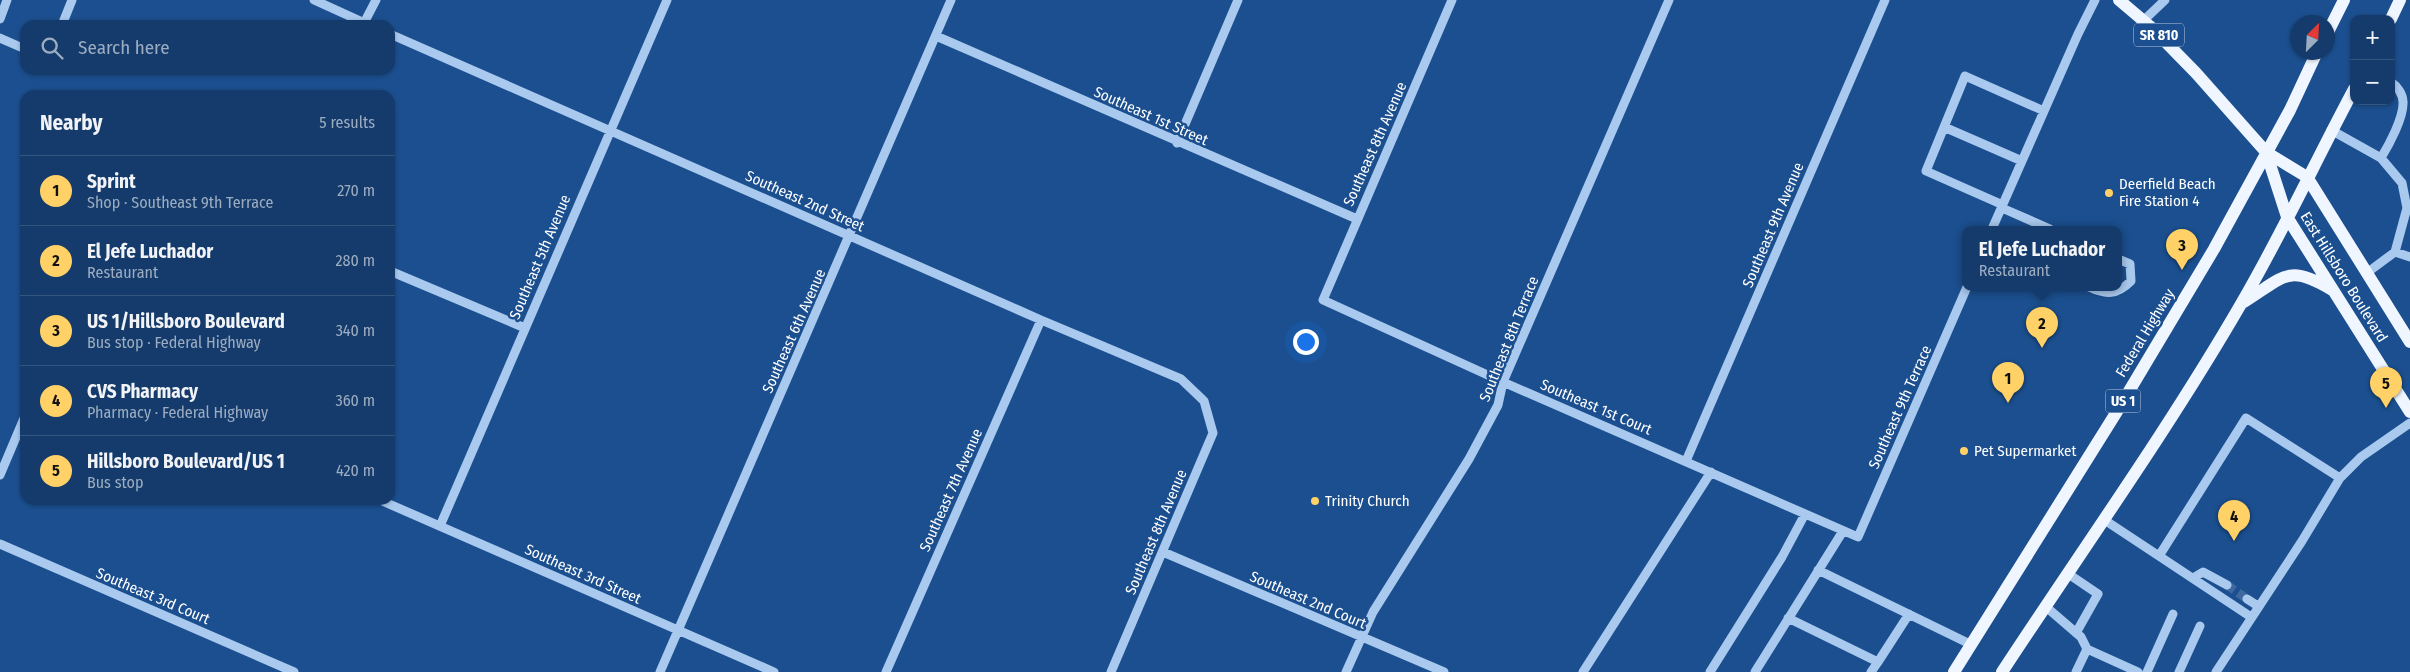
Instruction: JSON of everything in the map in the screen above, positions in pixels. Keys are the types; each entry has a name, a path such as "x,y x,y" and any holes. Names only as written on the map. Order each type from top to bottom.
{"main road":[{"name":"East Hillsboro Boulevard","path":"2119,0 2196,73 2266,152 2306,177 2368,272 2410,342"},
{"path":"2335,18 2344,0"},
{"path":"2393,15 2400,0"},
{"name":"Federal Highway","path":"1954,672 2127,396 2214,249 2290,110 2313,60"},
{"path":"2002,672 2197,377 2242,303 2306,177 2350,96"},
{"name":"East Hillsboro Boulevard","path":"2266,152 2287,217 2410,412"},
{"path":"2242,303 2292,274 2303,275 2334,292"}],"street":[{"path":"0,19 7,0"},
{"path":"64,20 72,0"},
{"path":"314,0 358,20"},
{"path":"368,20 376,0"},
{"name":"Southeast 5th Avenue","path":"440,526 666,0"},
{"name":"Southeast 6th Avenue","path":"660,672 951,0"},
{"path":"1177,143 1238,0"},
{"name":"Southeast 8th Avenue","path":"1324,300 1452,0"},
{"name":"Southeast 8th Terrace","path":"1346,672 1373,612 1477,443 1498,405 1503,382 1669,0"},
{"name":"Southeast 9th Avenue","path":"1686,461 1885,0"},
{"path":"1993,226 2095,0"},
{"path":"2143,21 2166,0"},
{"name":"Southeast 2nd Street","path":"395,36 1041,320 1181,379 1204,401"},
{"name":"Southeast 1st Street","path":"936,36 1177,143 1357,219"},
{"path":"0,38 20,46"},
{"path":"2044,111 1965,76 1926,171 2044,226"},
{"path":"2382,158 2401,115 2404,101 2398,87 2395,85"},
{"path":"1944,127 2022,161"},
{"path":"2331,130 2382,158 2402,183 2407,208 2395,252 2368,272"},
{"path":"2395,252 2410,257"},
{"path":"2122,261 2130,264 2131,281 2122,290"},
{"path":"395,273 525,328"},
{"name":"Southeast 9th Terrace","path":"1858,538 1965,291"},
{"path":"2099,291 2112,291"},
{"name":"Southeast 1st Court","path":"1324,300 1503,382 1858,538"},
{"name":"Southeast 7th Avenue","path":"886,672 1041,320"},
{"name":"Southeast 8th Avenue","path":"1111,672 1213,433 1204,401"},
{"path":"2159,556 2246,418 2340,478"},
{"path":"2216,672 2302,541 2340,478 2361,457 2410,423"},
{"path":"0,475 20,428"},
{"path":"1582,672 1711,472"},
{"name":"Southeast 3rd Street","path":"392,505 774,672"},
{"path":"1710,672 1782,557 1805,514"},
{"path":"2103,519 2251,617"},
{"path":"1754,672 1843,531"},
{"name":"Southeast 3rd Court","path":"0,544 294,672"},
{"name":"Southeast 2nd Court","path":"1163,552 1360,638 1444,672"},
{"path":"1818,570 1970,644"},
{"path":"2193,578 2203,572 2226,586"},
{"path":"2067,573 2098,594 2076,633"},
{"path":"2247,600 2258,606"},
{"path":"2045,606 2082,637 2087,649 2138,672"},
{"path":"1871,672 1910,614"},
{"path":"2147,672 2173,614"},
{"path":"1788,618 1878,662"},
{"path":"2179,672 2200,626"},
{"path":"2076,672 2087,649"}],"tunnel":[{"path":"2227,585 2247,599"}],"place":[{"name":"Deerfield Beach Fire Station 4","path":"2109,193"},
{"name":"US 1/Hillsboro Boulevard","path":"2182,270"},
{"name":"El Jefe Luchador","path":"2042,348"},
{"name":"Sprint","path":"2008,403"},
{"name":"Hillsboro Boulevard/US 1","path":"2386,408"},
{"name":"Pet Supermarket","path":"1964,451"},
{"name":"Trinity Church","path":"1315,501"},
{"name":"CVS Pharmacy","path":"2234,541"}]}
